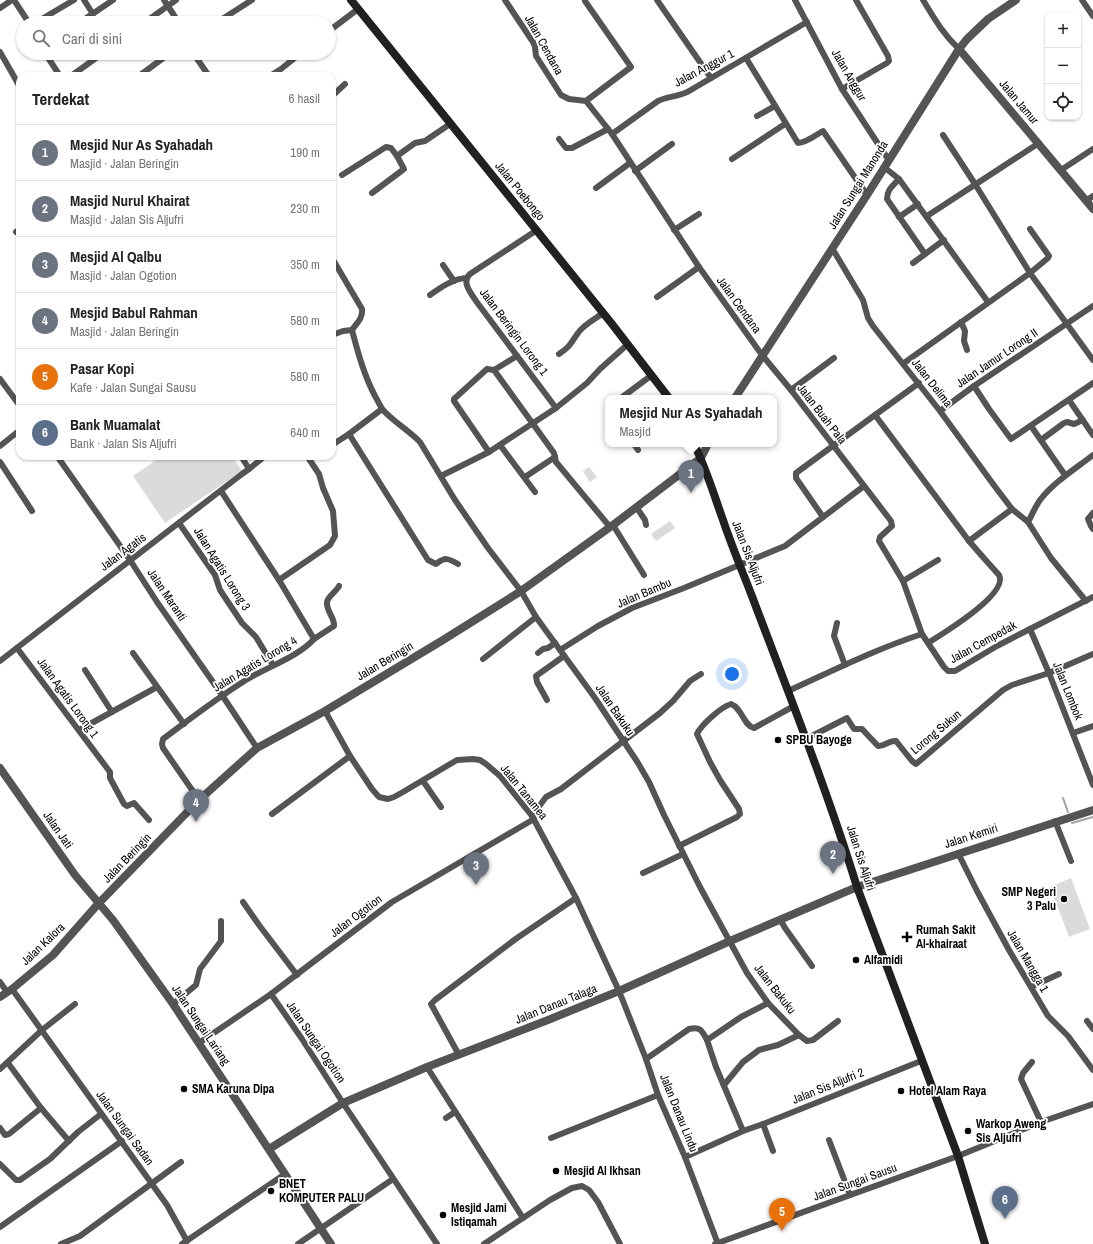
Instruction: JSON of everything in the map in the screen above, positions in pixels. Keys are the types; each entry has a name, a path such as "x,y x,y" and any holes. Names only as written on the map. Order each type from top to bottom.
{"main road":[{"name":"Jalan Poebongo","path":"351,0 537,230 667,395"},
{"path":"696,447 701,458"},
{"name":"Jalan Sis Aljufri","path":"701,458 815,760 857,887 921,1061 958,1156 985,1244"}],"street":[{"path":"0,8 13,0 24,16"},
{"path":"47,16 74,0"},
{"path":"84,0 93,14"},
{"path":"90,16 113,0"},
{"path":"152,16 166,3 176,0"},
{"path":"227,16 252,0"},
{"name":"Jalan Cendana","path":"505,0 533,42 536,56 561,95 569,100 586,101 610,132 698,267 762,355"},
{"path":"657,0 711,78"},
{"name":"Jalan Anggur","path":"794,0 842,89 888,159"},
{"path":"842,89 889,61 888,56 856,0"},
{"name":"Jalan Sungai Manonda","path":"737,395 867,195 888,159 959,49 988,19 1016,0"},
{"path":"1082,0 1093,16"},
{"path":"585,1 631,67 586,101"},
{"path":"926,1 940,28 959,49"},
{"path":"166,3 174,16"},
{"path":"336,26 358,9"},
{"name":"Jalan Anggur 1","path":"559,138 566,148 572,148 610,132 658,101 685,94 806,22"},
{"name":"Jalan Jamur","path":"959,49 1061,170 1090,198 1093,209"},
{"path":"0,52 16,81"},
{"path":"746,58 785,124 799,144 823,131 867,195"},
{"path":"50,60 58,72"},
{"path":"77,72 93,60"},
{"path":"144,72 161,60"},
{"path":"198,60 206,72"},
{"path":"276,72 292,60"},
{"path":"336,92 345,84"},
{"path":"757,116 775,106"},
{"path":"397,156 415,142 426,142 450,124"},
{"path":"732,159 785,124"},
{"path":"943,135 1030,273 1093,360"},
{"path":"927,216 1039,143"},
{"path":"635,171 672,144"},
{"path":"342,175 386,147 391,148 404,169 372,193"},
{"path":"1061,170 1093,149"},
{"path":"596,188 630,163"},
{"path":"884,167 899,179 988,302"},
{"path":"899,179 888,190 887,198 925,254"},
{"path":"899,217 918,204"},
{"path":"674,230 699,214"},
{"path":"904,363 1030,273 1048,257 1046,251 1030,229"},
{"path":"430,295 454,281 461,278 466,278 537,230"},
{"path":"913,263 944,240"},
{"name":"Jalan Delima","path":"832,248 863,300 870,322 904,363 1012,509 1028,522 1051,558 1086,601"},
{"path":"443,264 454,281"},
{"path":"336,265 362,309 363,315 352,330 336,334"},
{"path":"657,297 698,267"},
{"name":"Jalan Beringin Lorong 1","path":"466,278 467,286 476,301 556,408"},
{"name":"Jalan Jamur Lorong II","path":"940,411 974,386 1093,306"},
{"path":"559,354 571,344 578,332 603,313"},
{"path":"961,322 965,331 964,341 967,350"},
{"name":"Jalan Bakuku","path":"352,330 364,373 382,409 395,422 420,442 488,548 521,591 536,617 595,698 623,740 649,782 683,854 747,973 768,1003 799,1035"},
{"path":"441,476 489,452 556,408 587,383 628,344"},
{"name":"Jalan Buah Pala","path":"762,355 892,522 892,526 880,538 879,541 903,581 922,634"},
{"path":"489,452 454,399 488,369 494,370 517,356"},
{"path":"790,390 834,358"},
{"path":"494,370 554,453 556,462 564,473 612,526 644,575"},
{"path":"625,395 652,375"},
{"path":"0,379 16,401"},
{"path":"864,486 823,518 795,475 797,471 919,383"},
{"path":"974,386 1011,439 1093,383"},
{"path":"1069,400 1093,435"},
{"path":"336,443 382,409"},
{"path":"875,415 969,541 1000,578 1000,583 988,600 958,624 928,643"},
{"path":"1041,440 1064,423 1067,422 1074,424 1083,420"},
{"path":"1030,426 1066,475"},
{"path":"0,446 16,433"},
{"path":"349,434 428,560 436,564 441,560 450,559 458,564"},
{"path":"500,445 535,492"},
{"path":"701,458 706,447"},
{"path":"1028,522 1040,500 1055,484 1093,455"},
{"path":"525,477 555,457"},
{"name":"Jalan Beringin","path":"98,904 199,800 257,748 324,711 521,591 637,508 701,458"},
{"name":"Jalan Maranti","path":"60,460 130,560 257,748"},
{"path":"243,460 249,469"},
{"name":"Jalan Agatis","path":"0,661 260,460"},
{"path":"279,580 330,544 335,536 333,511 318,474 310,460"},
{"path":"0,462 32,511"},
{"name":"Jalan Agatis Lorong 4","path":"199,800 162,746 163,740 222,695 304,648 314,639 279,580 221,491"},
{"path":"637,508 645,520 646,525"},
{"path":"969,541 1012,509"},
{"path":"1093,513 1088,519 1093,529"},
{"name":"Jalan Bambu","path":"560,650 598,626 632,608 740,564 779,550 823,518"},
{"name":"Jalan Agatis Lorong 3","path":"180,523 215,576 220,590 242,622 256,637 273,665"},
{"path":"903,581 938,560"},
{"path":"314,639 334,626 327,601 329,597 336,592 339,586"},
{"name":"Jalan Cempedak","path":"922,634 944,668 951,672 960,670 997,646 1093,598"},
{"path":"483,660 536,617"},
{"path":"837,623 834,636 845,665"},
{"name":"Jalan Lombok","path":"1030,629 1093,784"},
{"path":"788,691 906,639 922,634"},
{"path":"538,653 555,643"},
{"name":"Jalan Agatis Lorong 1","path":"17,648 110,773 110,778 124,804 127,806 134,803 149,820"},
{"path":"133,653 184,724"},
{"path":"1048,673 1093,654"},
{"path":"547,700 536,680 536,676 564,656"},
{"path":"85,670 112,712"},
{"name":"Lorong Sukun","path":"806,739 847,718 853,729 862,729 878,746 896,741 916,764 998,693 1012,684 1048,673"},
{"path":"533,817 546,797 561,789 667,707 690,681 701,674"},
{"path":"78,730 157,687"},
{"path":"679,846 740,814 739,809 720,780 700,743 697,734 701,728 722,708 731,704 737,708 749,726 754,728 794,706"},
{"name":"Jalan Tanamea","path":"324,711 350,756 375,793 383,798 388,799 394,797 457,760 480,760 500,776 533,817 576,898 619,991"},
{"path":"1073,733 1093,726"},
{"path":"272,814 350,756"},
{"name":"Jalan Jati","path":"0,768 75,875 98,904"},
{"path":"423,781 442,807"},
{"name":"Jalan Kemiri","path":"857,887 1093,810"},
{"name":"Jalan Ogotion","path":"199,1043 271,994 392,902 533,817"},
{"path":"1055,822 1071,861"},
{"name":"Jalan Mangga 1","path":"958,853 977,891 1048,1016 1068,1036 1093,1070"},
{"path":"643,874 683,854"},
{"name":"Jalan Danau Talaga","path":"269,1149 343,1102 619,991 780,919 857,887"},
{"path":"459,1055 431,1004 517,938 576,898"},
{"path":"243,902 297,975"},
{"name":"Jalan Kalora","path":"0,997 10,991 53,955 98,904"},
{"name":"Jalan Sungai Lariang","path":"98,904 113,920 173,1004 331,1244"},
{"path":"780,919 812,966"},
{"path":"173,1004 196,985 200,969 221,941 221,921"},
{"path":"1031,987 1060,974"},
{"name":"Jalan Sungai Sadan","path":"0,982 10,991 42,1030 101,1114 122,1141 167,1206 185,1242 285,1174"},
{"name":"Jalan Danau Lindu","path":"619,991 646,1059 658,1095 685,1157 717,1244"},
{"name":"Jalan Sungai Ogotion","path":"271,994 437,1244"},
{"path":"707,1040 741,1017 768,1003"},
{"path":"0,1069 42,1030 75,1004"},
{"path":"724,1085 743,1062 759,1050 778,1045 799,1035 807,1041 813,1040 838,1021"},
{"path":"1087,1021 1093,1029"},
{"path":"646,1059 689,1029 700,1029 707,1040 743,1131"},
{"name":"Jalan Sis Aljufri 2","path":"685,1157 743,1131 921,1061"},
{"path":"1032,1062 1023,1073 1022,1079 1042,1122"},
{"path":"8,1063 41,1108 69,1141"},
{"path":"427,1067 454,1112 523,1218"},
{"path":"552,1138 658,1095"},
{"name":"Jalan Sungai Sausu","path":"717,1244 958,1156 1042,1122 1093,1104"},
{"path":"0,1128 7,1135 41,1108"},
{"path":"446,1118 454,1112"},
{"path":"0,1164 16,1180 20,1180 50,1159 101,1114"},
{"path":"763,1124 773,1151"},
{"path":"829,1140 850,1195"},
{"path":"0,1227 122,1141"},
{"path":"63,1244 80,1236 181,1162"},
{"path":"298,1244 393,1179"},
{"path":"488,1243 550,1200 572,1188 582,1186 589,1190 598,1202 620,1244"}],"shaded area":[{"path":"156,460 235,460 242,471 165,523 133,476"},
{"path":"589,467 597,477 590,482 583,471"},
{"path":"670,521 675,528 656,541 651,534"},
{"path":"1071,878 1090,929 1069,937 1050,887"}],"waterway":[{"path":"1063,798 1068,812"},
{"path":"1072,823 1093,817"}],"place":[{"name":"Mesjid Nur As Syahadah","path":"691,493"},
{"name":"SPBU Bayoge","path":"778,740"},
{"name":"Mesjid Babul Rahman","path":"196,822"},
{"name":"Masjid Nurul Khairat","path":"833,874"},
{"name":"Mesjid Al Qalbu","path":"476,885"},
{"name":"SMP Negeri 3 Palu","path":"1064,899"},
{"name":"Rumah Sakit Al-khairaat","path":"907,937"},
{"name":"Alfamidi","path":"856,960"},
{"name":"SMA Karuna Dipa","path":"184,1089"},
{"name":"Hotel Alam Raya","path":"901,1091"},
{"name":"Warkop Aweng Sis Aljufri","path":"968,1131"},
{"name":"Mesjid Al Ikhsan","path":"556,1171"},
{"name":"BNET KOMPUTER PALU","path":"271,1191"},
{"name":"Mesjid Jami Istiqamah","path":"443,1215"},
{"name":"Bank Muamalat","path":"1005,1219"},
{"name":"Pasar Kopi","path":"782,1231"}]}
